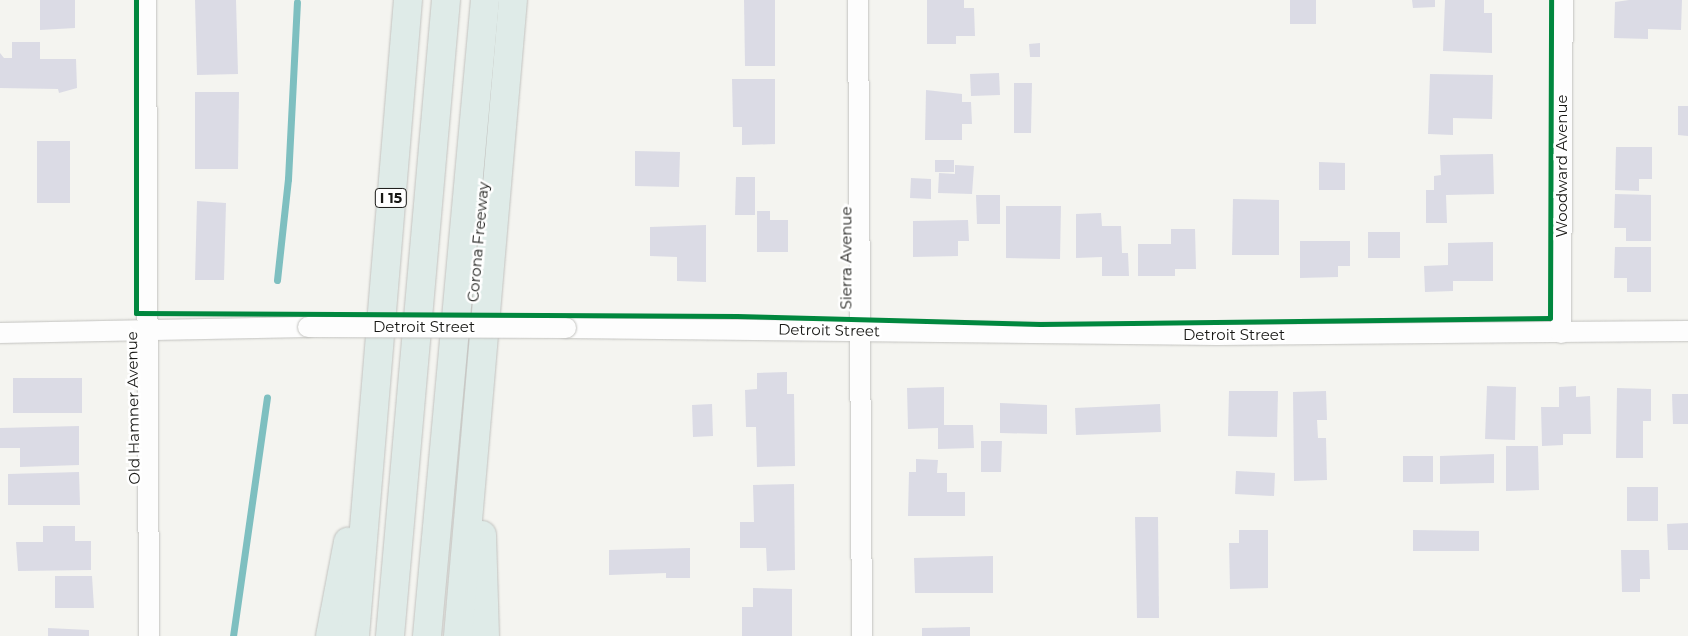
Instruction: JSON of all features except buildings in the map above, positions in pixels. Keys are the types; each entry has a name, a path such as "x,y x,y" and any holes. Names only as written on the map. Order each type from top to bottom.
{"highway":[{"name":"I 15","path":"355,636 408,0"},
{"path":"390,636 446,0"},
{"path":"427,636 485,0"},
{"name":"Corona Freeway","path":"458,636 513,0"},
{"path":"330,636 375,395"},
{"path":"477,403 485,636"}],"street":[{"name":"Old Hamner Avenue","path":"146,0 144,329 149,636"},
{"name":"Sierra Avenue","path":"858,0 858,330 862,636"},
{"name":"Woodward Avenue","path":"1561,333 1563,0"},
{"name":"Detroit Street","path":"0,333 308,327 858,330 1217,335 1688,331"}],"waterway":[{"path":"277,280 288,179 297,2"},
{"path":"233,636 267,397"}],"cycle path":[{"path":"136,0 136,313 737,316 1040,324 1550,318 1551,0"}]}
